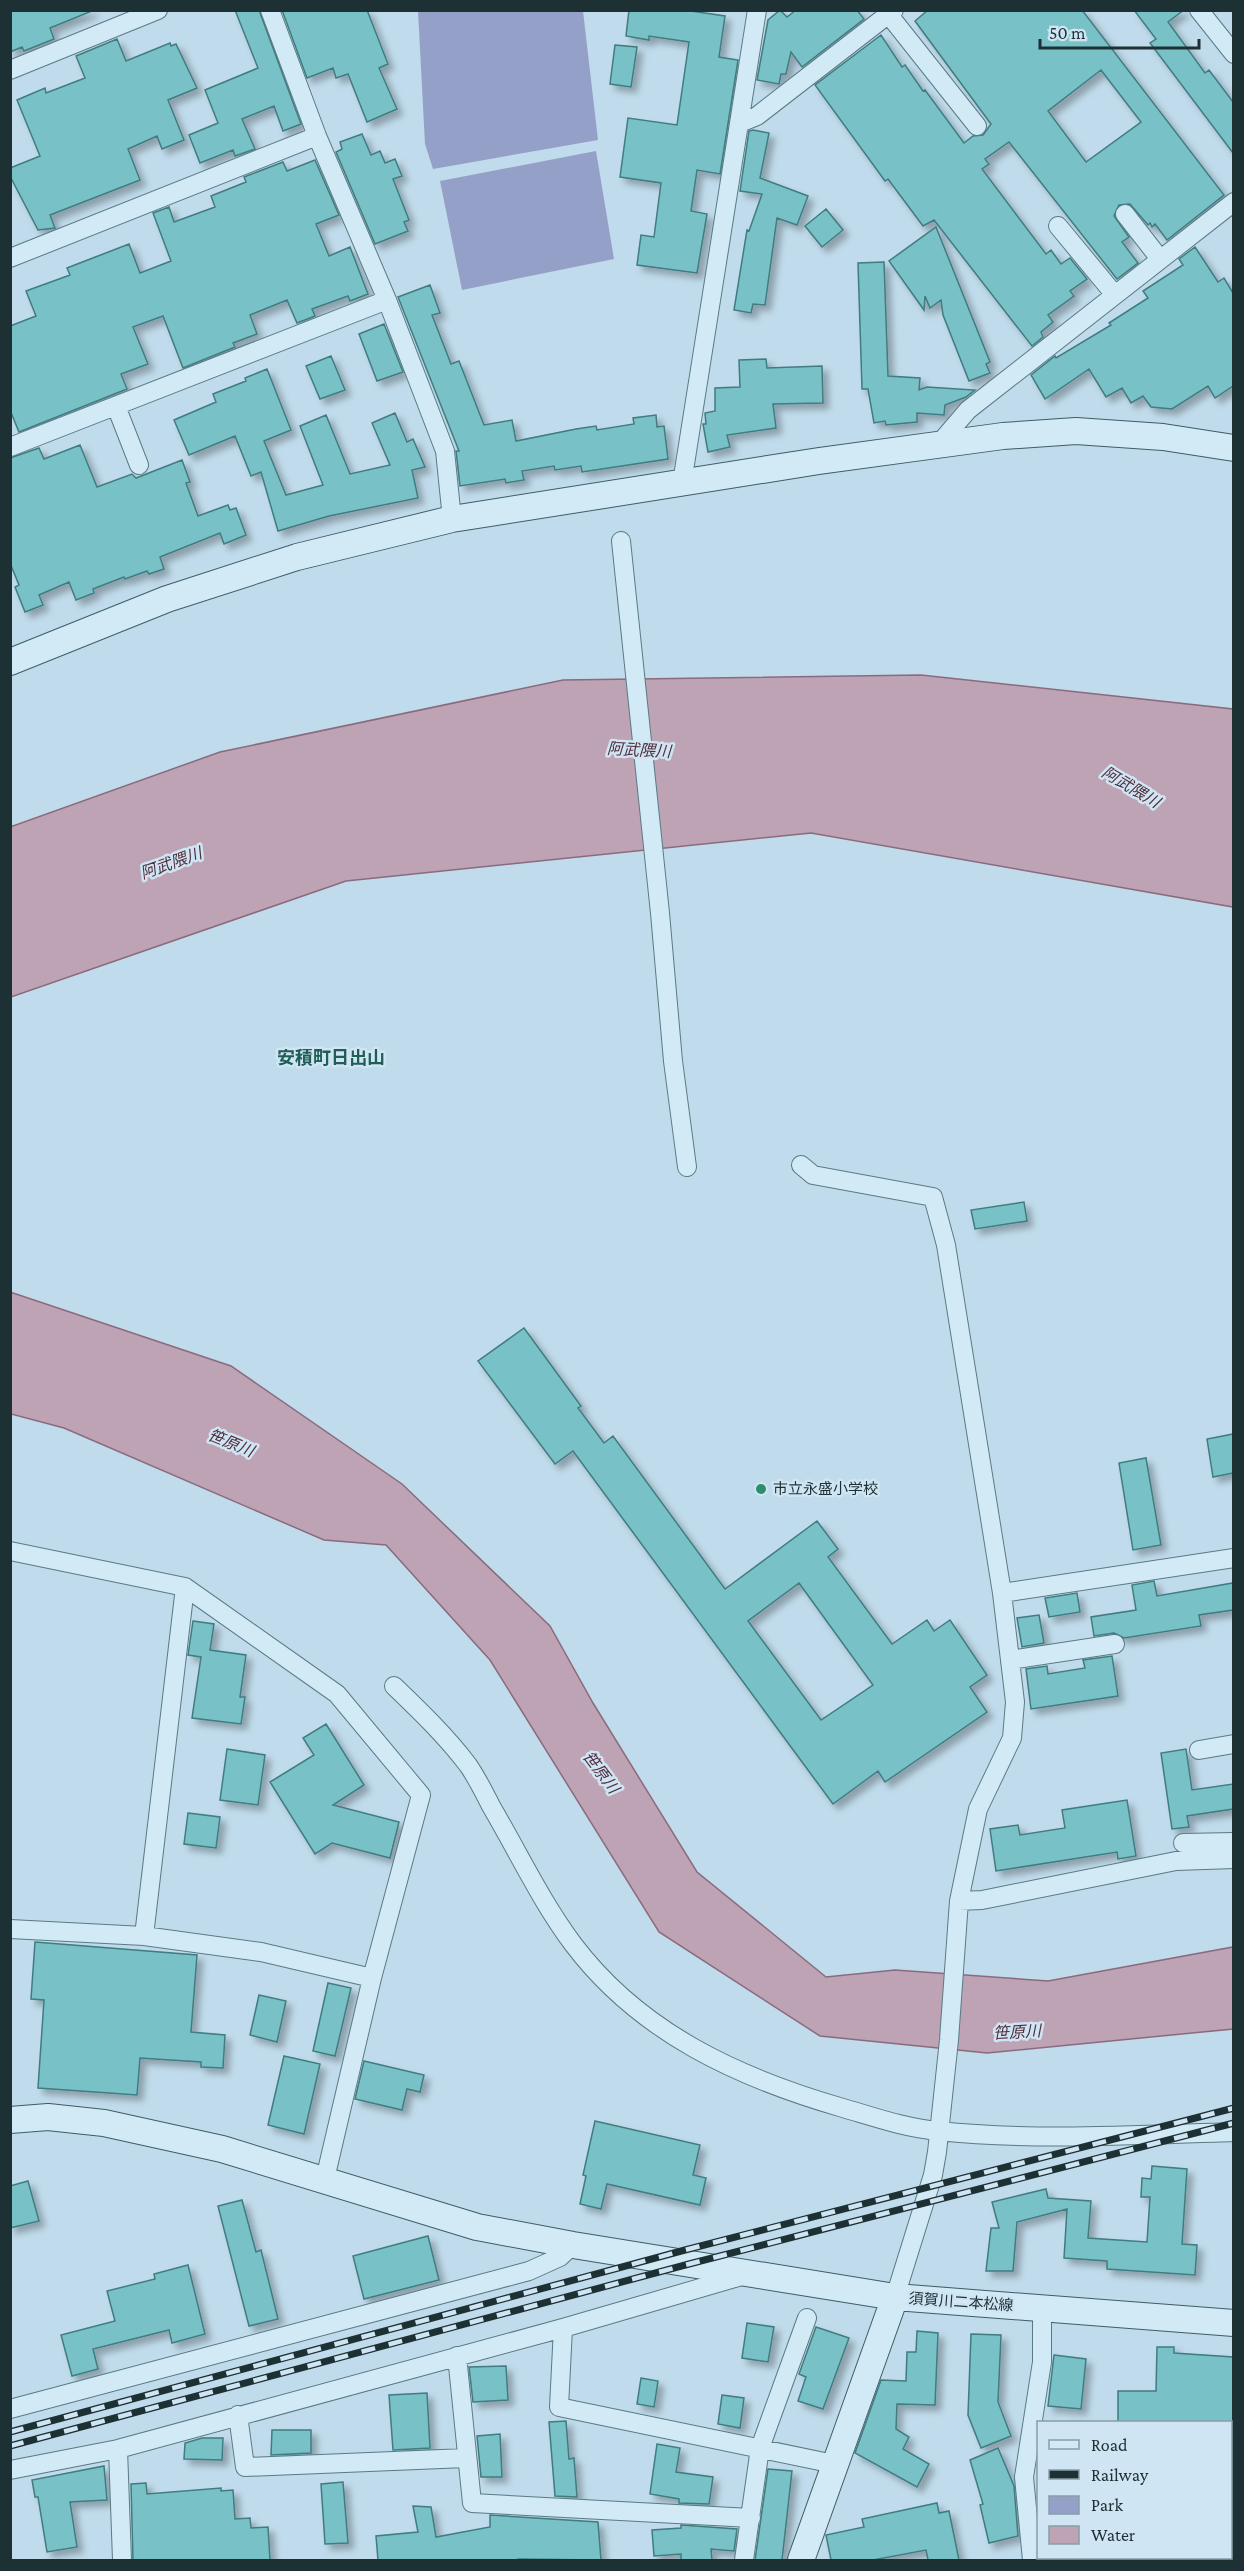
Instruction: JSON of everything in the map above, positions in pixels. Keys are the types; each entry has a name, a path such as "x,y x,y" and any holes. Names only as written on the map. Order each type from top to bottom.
{"street":[{"path":"10,70 158,10"},
{"path":"270,10 317,136 387,300 445,451 452,519"},
{"path":"682,483 757,10"},
{"path":"1199,10 1233,54"},
{"path":"740,123 758,116 891,13 977,126"},
{"path":"10,258 317,136"},
{"path":"939,445 968,410 1233,202"},
{"path":"1125,214 1160,259"},
{"path":"1058,226 1115,295"},
{"path":"10,447 387,300"},
{"path":"116,406 139,465"},
{"path":"10,662 178,596 297,557 452,519 819,461 1002,436 1076,431 1164,437 1233,448"},
{"path":"621,541 673,1061 687,1167"},
{"path":"10,2120 48,2117 104,2122 222,2149 477,2227 573,2246 895,2297 933,2175 959,1908 978,1809 1012,1738 1015,1702 1002,1593 946,1245 933,1197 813,1176 801,1165"},
{"path":"10,1551 185,1587 337,1694 421,1795 372,1978 325,2180"},
{"path":"1002,1593 1233,1558"},
{"path":"144,1935 185,1587"},
{"path":"1010,1660 1115,1644"},
{"path":"394,1686 431,1721 469,1766 552,1913 574,1945 600,1976 634,2007 682,2043 717,2062 782,2089 902,2125 939,2125 1065,2137 1233,2132"},
{"path":"1200,1750 1233,1744"},
{"path":"1183,1843 1233,1842"},
{"path":"959,1908 981,1900 1176,1861 1233,1859"},
{"path":"10,1929 144,1935 261,1952 372,1978"},
{"path":"10,2409 529,2271 560,2257 573,2246"},
{"path":"10,2470 118,2449 563,2328 746,2274"},
{"name":"須賀川二本松線","path":"801,2560 895,2297 1233,2323"},
{"path":"1032,2560 1024,2477 1042,2362 1042,2308"},
{"path":"744,2560 760,2448 807,2319"},
{"path":"563,2328 559,2407 834,2464"},
{"path":"457,2356 472,2503 751,2518"},
{"path":"238,2415 244,2468 466,2458"},
{"path":"118,2449 122,2560"}],"green space":[{"path":"418,11 583,11 598,140 433,169 425,144"},
{"path":"596,151 614,259 462,290 440,181"}],"water":[{"name":"阿武隈川","path":"921,675 1233,709 1233,907 811,833 346,881 11,997 10,827 220,752 563,680"},
{"name":"笹原川","path":"10,1292 231,1366 402,1484 550,1626 593,1703 697,1872 826,1977 895,1970 1048,1981 1233,1947 1233,2029 987,2053 820,2036 659,1932 490,1660 386,1545 324,1540 64,1428 11,1414"}],"building":[{"path":"10,10 92,11 50,28 54,39 24,51 22,47 10,52"},
{"path":"235,10 259,10 301,124 283,131 274,106 242,119 255,149 235,156 233,150 200,163 189,135 218,123 205,90 258,68"},
{"path":"282,10 367,10 388,64 379,68 397,109 367,122 348,74 336,78 333,68 307,78"},
{"path":"629,10 684,10 725,16 719,57 738,60 720,174 697,170 691,211 707,214 697,273 637,265 641,235 654,237 661,183 620,177 628,118 677,125 689,42 649,36 649,40 626,36"},
{"path":"780,10 787,17 796,10 857,10 864,19 802,67 791,52 786,74 781,74 779,84 757,80 768,20"},
{"path":"928,10 1082,10 1224,195 1167,240 1155,224 1152,227 1150,223 1148,225 1130,204 1119,205 1114,216 1129,237 1122,242 1138,263 1117,279 1009,142 985,159 989,164 982,169 1046,254 1051,250 1061,264 1070,258 1087,279 1070,291 1074,296 1048,315 1053,322 1041,332 1043,337 1032,346 934,220 923,226 888,179 885,181 815,85 881,35 902,67 905,65 964,143 973,136 983,135 991,124 915,21","holes":["1101,70 1141,122 1086,162 1048,111"]},
{"path":"1134,10 1184,10 1168,22 1205,73 1209,70 1233,102 1233,153 1150,43 1156,39"},
{"path":"117,39 126,61 170,43 171,46 176,44 197,88 168,100 184,140 162,149 157,136 128,149 140,180 50,215 55,228 38,230 10,176 10,168 40,156 17,100 45,88 46,93 85,78 76,56"},
{"path":"615,45 637,47 631,87 610,84"},
{"path":"749,131 769,133 760,178 808,196 797,225 777,218 765,305 753,304 751,313 734,310 747,230 749,231 762,194 740,191"},
{"path":"362,134 371,155 380,151 385,163 395,159 402,176 393,179 409,220 404,222 408,231 375,244 336,152 342,149 340,142"},
{"path":"315,160 339,215 316,224 329,256 350,247 368,294 350,301 348,296 312,309 315,316 297,323 287,300 250,315 257,334 233,343 235,347 183,368 163,316 133,327 148,364 121,374 127,389 19,432 10,410 10,326 36,316 26,291 70,275 67,268 129,244 140,273 171,261 153,213 169,207 174,222 215,207 211,196 246,182 244,177 283,162 287,171"},
{"path":"826,209 843,230 822,247 805,226"},
{"path":"936,227 990,362 986,364 990,373 969,381 943,315 941,300 930,308 925,296 924,310 889,261"},
{"path":"1195,247 1218,282 1224,278 1233,293 1233,386 1215,398 1208,386 1172,409 1151,407 1143,396 1131,403 1122,388 1106,397 1089,369 1045,399 1031,375 1055,356 1056,358 1111,325 1109,323 1148,298 1143,291 1183,265 1179,259"},
{"path":"884,262 888,376 920,378 919,390 927,387 975,390 966,397 945,405 944,415 917,413 917,422 886,425 885,421 874,423 868,389 862,389 858,263"},
{"path":"430,285 440,313 432,315 451,364 459,361 484,425 512,420 516,441 596,426 597,430 634,424 633,418 656,415 657,427 664,426 668,459 582,472 581,466 555,470 554,466 522,471 524,480 506,483 505,479 460,486 456,451 459,451 398,297"},
{"path":"384,324 403,372 377,381 359,334"},
{"path":"331,356 345,390 320,399 306,366"},
{"path":"766,359 767,368 822,366 823,403 773,404 776,428 727,435 730,447 708,452 703,424 706,424 705,413 715,411 715,388 740,387 739,360"},
{"path":"267,369 291,430 264,441 286,495 323,485 300,426 326,415 350,474 390,465 372,423 395,413 407,442 413,439 425,467 412,470 418,498 329,516 278,531 261,472 251,476 235,436 189,455 174,420 216,402 213,394 246,381 245,378"},
{"path":"80,445 97,487 132,474 136,478 182,460 190,482 186,483 198,516 228,505 230,510 236,508 246,535 224,544 220,533 160,557 164,569 149,574 147,571 125,579 124,577 93,589 94,593 76,600 69,582 39,595 43,605 25,612 15,587 19,585 10,563 10,458 39,448 44,459"},
{"path":"1024,1202 1027,1221 975,1229 971,1210"},
{"path":"524,1328 581,1406 578,1408 604,1443 613,1436 725,1589 817,1521 838,1549 828,1557 892,1644 927,1620 934,1631 950,1620 987,1675 970,1687 987,1712 885,1782 878,1771 833,1804 573,1451 555,1464 478,1361","holes":["799,1583 873,1685 821,1720 748,1621"]},
{"path":"1233,1434 1233,1473 1213,1477 1207,1439"},
{"path":"1146,1458 1161,1545 1133,1550 1119,1463"},
{"path":"1154,1581 1157,1596 1233,1583 1233,1610 1199,1615 1201,1626 1124,1638 1114,1633 1094,1636 1091,1617 1136,1610 1132,1585"},
{"path":"1077,1593 1080,1612 1049,1617 1045,1598"},
{"path":"1039,1615 1044,1643 1022,1647 1017,1618"},
{"path":"193,1621 214,1624 210,1650 246,1655 240,1697 245,1697 241,1724 192,1718 201,1657 188,1655"},
{"path":"1112,1656 1118,1696 1031,1709 1026,1669 1047,1666 1048,1674 1085,1668 1083,1660"},
{"path":"326,1724 364,1785 333,1805 399,1822 390,1858 332,1843 315,1854 270,1782 314,1755 303,1738"},
{"path":"227,1749 265,1755 258,1805 220,1800"},
{"path":"1186,1749 1192,1790 1233,1784 1233,1809 1187,1816 1189,1827 1172,1829 1161,1753"},
{"path":"1127,1800 1136,1856 1118,1859 1117,1852 996,1871 990,1829 1018,1825 1020,1835 1065,1828 1062,1810"},
{"path":"188,1813 220,1817 216,1848 184,1844"},
{"path":"35,1942 197,1955 191,2032 225,2035 223,2068 201,2067 201,2062 140,2058 137,2095 38,2088 44,2000 31,1999"},
{"path":"328,1983 351,1988 335,2056 313,2051"},
{"path":"259,1995 286,2001 277,2042 250,2035"},
{"path":"284,2056 320,2064 304,2134 268,2125"},
{"path":"364,2061 424,2075 420,2092 407,2089 402,2110 355,2099"},
{"path":"595,2121 700,2145 693,2175 706,2178 700,2205 607,2184 601,2209 580,2204 586,2176 583,2175"},
{"path":"1152,2166 1187,2169 1182,2244 1197,2245 1195,2275 1107,2269 1107,2261 1064,2258 1067,2209 1017,2222 1013,2271 986,2271 991,2228 999,2228 992,2202 1046,2189 1048,2198 1091,2201 1088,2238 1147,2242 1150,2197 1141,2197 1142,2178 1151,2179"},
{"path":"28,2181 39,2221 10,2228 10,2186"},
{"path":"242,2200 256,2252 261,2250 278,2319 249,2326 218,2206"},
{"path":"428,2236 439,2280 364,2299 353,2256"},
{"path":"188,2265 205,2334 172,2343 169,2330 93,2349 98,2369 72,2376 61,2335 115,2321 107,2291 155,2279 154,2274"},
{"path":"747,2323 774,2327 768,2362 742,2358"},
{"path":"816,2327 849,2338 823,2409 798,2401 806,2377 799,2374"},
{"path":"917,2331 938,2333 935,2405 897,2404 896,2429 909,2437 903,2449 929,2464 917,2487 855,2453 881,2380 906,2381 907,2352 916,2352"},
{"path":"971,2334 1001,2335 998,2402 1011,2436 981,2448 968,2415"},
{"path":"1157,2347 1174,2347 1174,2353 1233,2357 1233,2422 1118,2421 1118,2391 1156,2391"},
{"path":"1054,2355 1086,2359 1081,2409 1048,2406"},
{"path":"506,2366 508,2400 473,2402 469,2367"},
{"path":"641,2378 658,2381 654,2407 637,2404"},
{"path":"427,2393 430,2448 393,2450 389,2395"},
{"path":"722,2395 744,2398 740,2428 718,2424"},
{"path":"566,2421 569,2459 574,2458 577,2497 555,2496 549,2422"},
{"path":"272,2430 311,2430 311,2453 271,2455"},
{"path":"500,2434 502,2477 481,2477 477,2436"},
{"path":"202,2438 223,2438 222,2460 184,2459 185,2443"},
{"path":"657,2444 680,2448 676,2472 713,2477 709,2504 679,2503 679,2499 650,2494"},
{"path":"998,2448 1014,2486 1018,2536 989,2543 980,2505 983,2504 970,2460"},
{"path":"104,2466 107,2500 70,2502 77,2547 47,2552 38,2497 35,2497 32,2480"},
{"path":"768,2469 792,2471 782,2560 755,2560"},
{"path":"343,2482 348,2543 325,2544 321,2484"},
{"path":"146,2483 147,2494 221,2488 221,2491 233,2490 235,2519 250,2518 251,2528 268,2527 270,2560 133,2560 131,2484"},
{"path":"937,2503 939,2513 949,2511 959,2560 928,2560 926,2550 873,2560 831,2560 826,2535 864,2527 862,2519"},
{"path":"413,2506 431,2507 436,2537 490,2527 490,2515 598,2522 601,2560 378,2560 376,2536 418,2532"},
{"path":"681,2525 737,2529 734,2551 711,2549 712,2560 681,2560 681,2554 654,2556 652,2530 681,2528"}],"railway":[{"path":"10,2432 685,2250 1234,2108"},
{"path":"10,2446 689,2264 1234,2123"}],"place":[{"name":"市立永盛小学校","path":"761,1489"}],"district":[{"name":"安積町日出山","path":"331,1058"}]}
